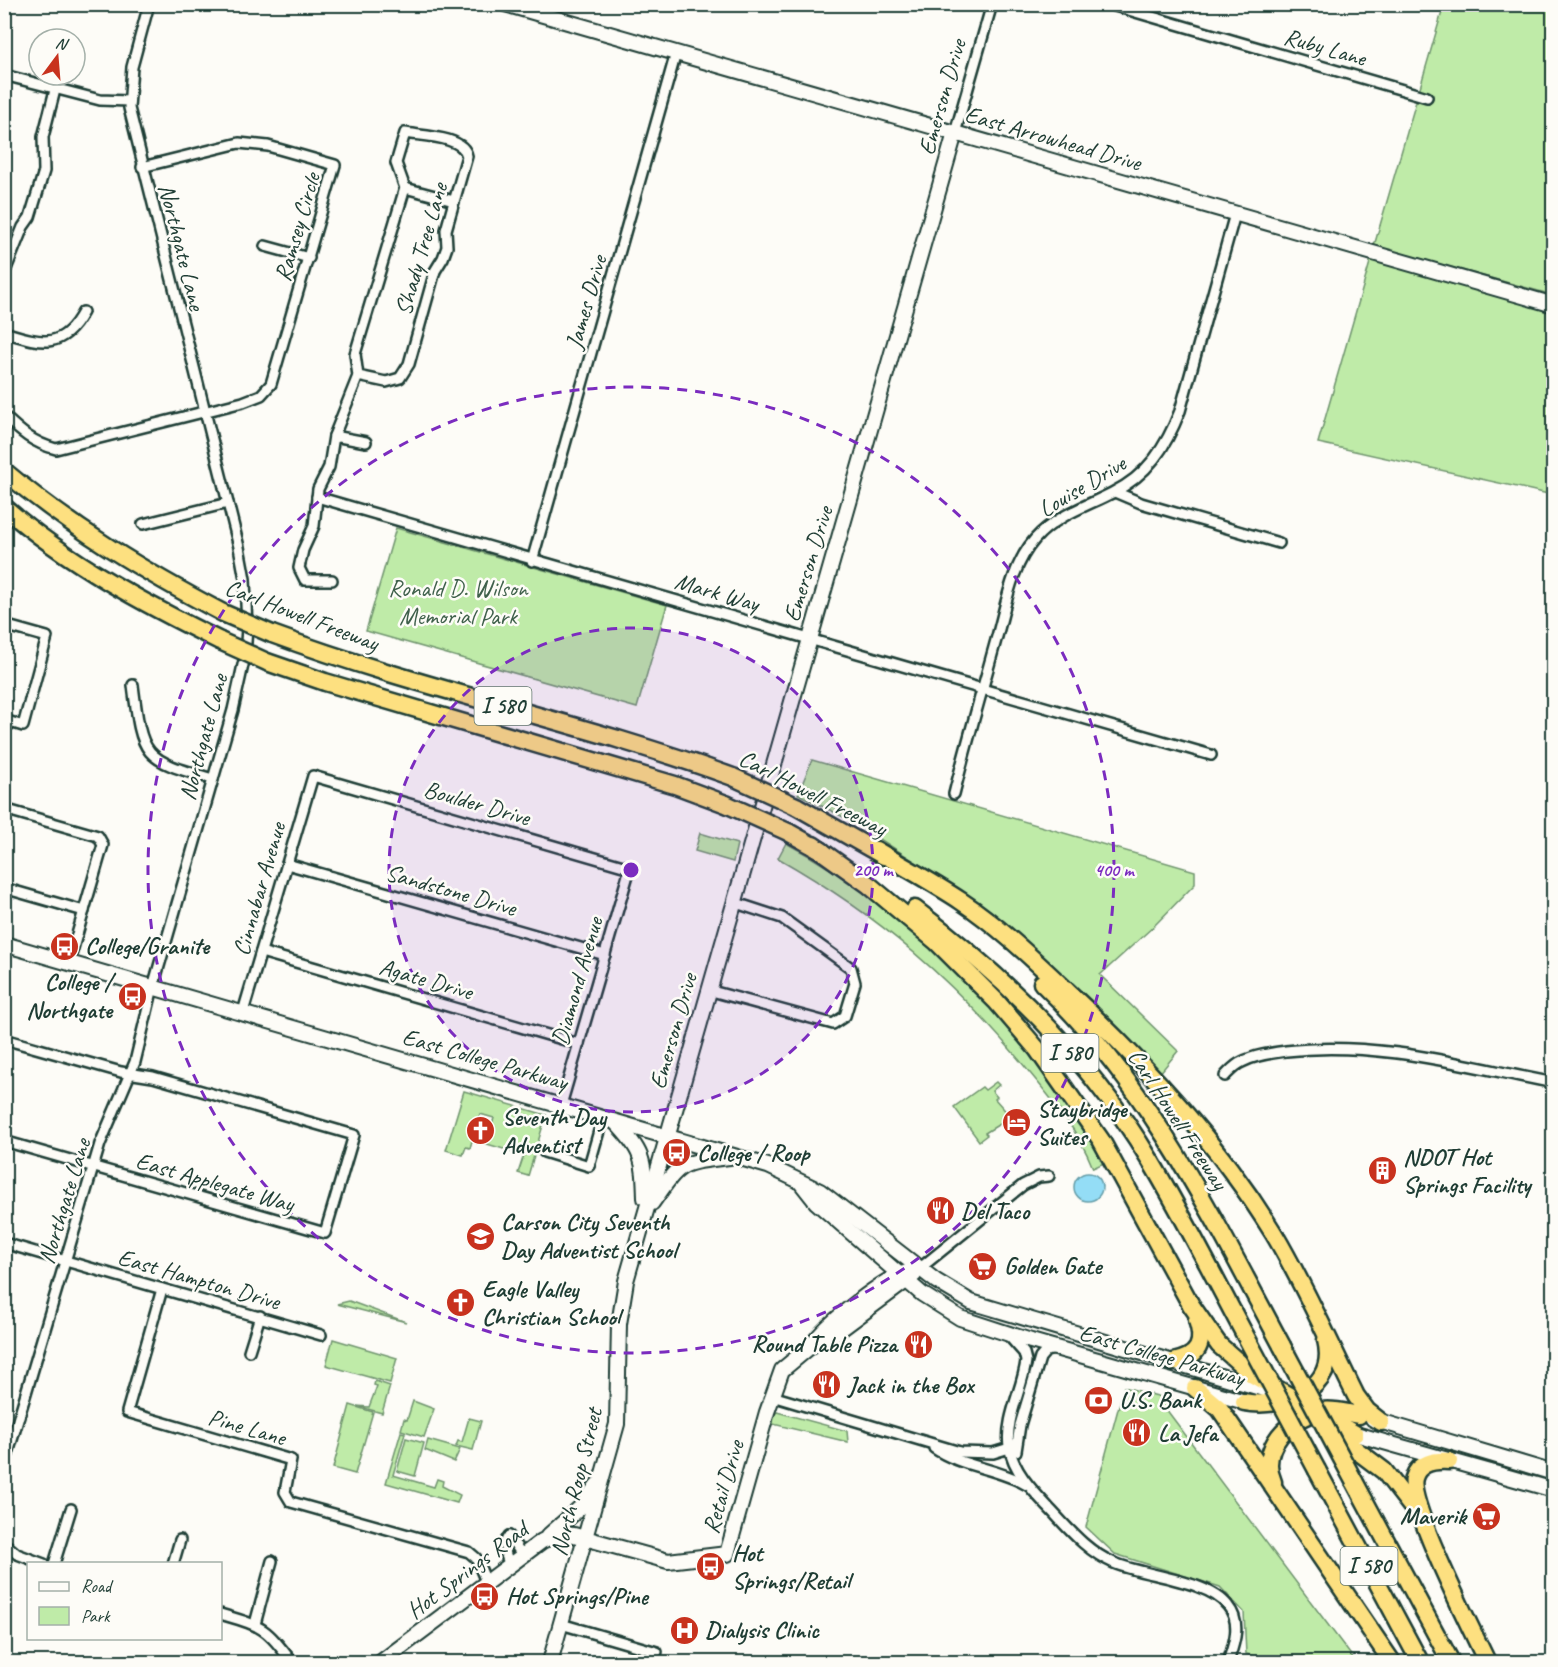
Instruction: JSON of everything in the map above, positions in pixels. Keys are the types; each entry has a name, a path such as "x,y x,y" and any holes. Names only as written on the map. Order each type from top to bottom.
{"highway":[{"name":"Carl Howell Freeway","path":"4,471 83,533 138,568 223,613 272,634 346,660 681,758 733,777 796,806 876,850 966,914 1056,996 1100,1045 1144,1102 1188,1171 1451,1662"},
{"name":"Carl Howell Freeway","path":"4,507 74,558 117,585 220,641 267,662 325,682 675,784 726,804 813,845 872,880 954,939 1036,1015 1085,1070 1149,1159 1420,1662"},
{"path":"813,845 869,885 937,942 996,1001 1037,1049 1101,1140 1191,1305 1219,1345 1236,1362 1362,1452 1384,1471 1405,1496 1428,1532"},
{"path":"876,850 962,902 991,924 1100,1022 1167,1091 1224,1160 1262,1216 1291,1265 1359,1400 1381,1422"},
{"path":"1173,1362 1191,1357 1201,1345 1201,1334 1191,1305"},
{"path":"1244,1402 1262,1405 1306,1394 1322,1375 1328,1357 1324,1333"},
{"path":"1248,1384 1288,1400"},
{"path":"1195,1388 1220,1409 1392,1662"},
{"path":"1277,1490 1271,1477 1271,1453 1281,1433 1310,1417 1335,1411 1359,1415"},
{"path":"1310,1417 1354,1434"},
{"path":"1449,1461 1427,1464 1418,1470 1414,1479 1415,1495 1428,1532 1487,1662"}],"main road":[{"name":"East Arrowhead Drive","path":"505,4 1554,305"},
{"name":"Emerson Drive","path":"667,1136 955,133"},
{"name":"East College Parkway","path":"4,944 774,1168 820,1191 919,1269 953,1292 987,1308 1248,1384"},
{"path":"608,1119 639,1151 644,1166 645,1212"},
{"name":"North Roop Street","path":"550,1662 586,1538 619,1408 618,1355 621,1305 667,1136"},
{"path":"645,1212 674,1170 682,1165 738,1156"},
{"name":"East College Parkway","path":"801,1183 816,1202 904,1277 951,1313 1007,1334 1058,1349 1244,1402 1310,1417"},
{"name":"Retail Drive","path":"586,1538 668,1561 727,1554 772,1396 782,1370 812,1345 829,1338 904,1277 919,1269"},
{"path":"1288,1400 1359,1415 1554,1473"},
{"path":"1354,1434 1554,1490"},
{"path":"542,1541 582,1506 602,1479"},
{"name":"Hot Springs Road","path":"381,1662 542,1541 559,1534 586,1538"}],"street":[{"name":"Northgate Lane","path":"4,1467 100,1143 130,1073 237,692 245,656 247,628 245,579 228,503 142,167 129,102 132,67 149,4"},
{"name":"Emerson Drive","path":"955,133 992,4"},
{"name":"Ruby Lane","path":"1108,4 1428,97"},
{"name":"James Drive","path":"532,561 676,54"},
{"path":"4,75 108,102 129,102"},
{"path":"4,274 18,238 30,217 44,171 43,137 55,90"},
{"name":"Shady Tree Lane","path":"332,580 305,580 299,567 303,550 314,526 317,497 329,467 334,436 358,376 356,354 405,188 396,163 405,133 458,143 466,150 467,156 446,230 447,247 444,258 435,271 406,372 392,382 358,376"},
{"name":"Ramsey Circle","path":"4,416 26,437 38,444 56,448 205,413 253,399 271,384 334,165 268,146 239,143 142,167"},
{"path":"405,188 454,201"},
{"name":"Louise Drive","path":"954,794 981,690 1022,557 1040,534 1086,503 1115,492 1158,457 1169,440 1180,411 1235,214"},
{"path":"265,246 309,258"},
{"path":"4,332 42,342 57,340 72,330 83,312"},
{"path":"334,436 366,442"},
{"path":"1115,492 1141,503 1279,543"},
{"name":"Mark Way","path":"317,497 532,561 1211,755"},
{"path":"143,524 228,503"},
{"path":"4,625 48,637 23,726 4,720"},
{"path":"133,685 139,732 151,753 171,767 213,779"},
{"name":"Cinnabar Avenue","path":"243,1012 313,776"},
{"name":"Boulder Drive","path":"313,776 630,868"},
{"path":"4,809 98,836 103,845 69,962"},
{"name":"Sandstone Drive","path":"287,864 604,955"},
{"name":"Diamond Avenue","path":"561,1105 630,868"},
{"path":"4,888 84,911"},
{"path":"708,990 833,1024 845,1016 855,983 851,968 786,921 733,902"},
{"name":"Agate Drive","path":"261,952 579,1044"},
{"path":"4,1039 130,1073"},
{"path":"1224,1076 1238,1064 1251,1058 1287,1051 1339,1048 1389,1052 1554,1083"},
{"name":"East Applegate Way","path":"4,1141 325,1233 354,1135 153,1077 130,1073"},
{"path":"544,1152 588,1166 608,1119"},
{"path":"919,1269 1023,1185 1038,1177 1049,1176"},
{"name":"East Hampton Drive","path":"4,1243 321,1335"},
{"name":"Pine Lane","path":"162,1288 127,1412 291,1460 285,1492 291,1502 469,1552 476,1558 487,1584"},
{"path":"249,1351 260,1316"},
{"path":"1007,1334 1024,1353 1026,1361 1009,1433 1028,1486"},
{"path":"1014,1452 1040,1358 1046,1351 1058,1349"},
{"path":"772,1396 973,1454 1014,1452"},
{"path":"925,1442 957,1460 1010,1475 1028,1486 1082,1543 1115,1564 1207,1591 1222,1599 1229,1607 1236,1625 1228,1662"},
{"path":"54,1562 71,1509"},
{"path":"511,1565 506,1557 506,1540 509,1536 523,1556"},
{"path":"173,1562 180,1540"},
{"path":"4,1543 16,1554 41,1562"},
{"path":"255,1624 272,1560"},
{"path":"222,1615 255,1624 268,1631 292,1662"},
{"path":"561,1624 657,1652"}],"green space":[{"path":"1444,5 1553,5 1553,295 1374,246"},
{"path":"1371,259 1553,312 1553,495 1318,443"},
{"name":"Ronald D. Wilson Memorial Park","path":"396,528 667,605 637,708 366,631"},
{"path":"812,760 1195,871 1195,884 1154,926 1100,975 1178,1051 1160,1073 962,892 855,823 798,794"},
{"path":"700,833 737,844 733,862 695,851"},
{"path":"786,843 831,870 877,902 967,981 1046,1070 1078,1117 1104,1163 1093,1168 1066,1118 974,1009 945,980 883,928 850,903 778,858"},
{"path":"996,1082 999,1085 992,1091 997,1097 995,1099 1011,1117 985,1133 987,1135 979,1141 954,1107 982,1087 985,1090"},
{"path":"464,1091 546,1115 528,1176 518,1173 524,1155 487,1144 494,1118 480,1114 470,1148 466,1147 463,1155 446,1150"},
{"path":"349,1301 406,1322 337,1304"},
{"path":"333,1339 397,1358 390,1383 326,1365"},
{"path":"375,1381 390,1386 382,1413 357,1406 369,1407 377,1386 374,1385"},
{"path":"1124,1387 1191,1405 1166,1409 1356,1662 1277,1662 1246,1654 1244,1612 1220,1587 1115,1554 1086,1527"},
{"path":"413,1401 434,1409 424,1437 401,1430"},
{"path":"350,1405 373,1412 355,1474 333,1468"},
{"path":"777,1412 847,1431 848,1442 773,1424 773,1416"},
{"path":"469,1418 481,1421 473,1450 456,1446 458,1441 462,1442"},
{"path":"401,1432 405,1433 393,1475 434,1487 437,1479 443,1481 442,1486 460,1495 457,1503 386,1483"},
{"path":"406,1438 424,1443 415,1476 397,1471"},
{"path":"428,1440 460,1449 454,1462 425,1450"}],"water":[{"path":"1088,1173 1098,1177 1102,1187 1098,1197 1088,1201 1078,1197 1074,1187 1078,1177"}],"place":[{"name":"College/Granite","path":"64,946"},
{"name":"College / Northgate","path":"133,996"},
{"name":"Staybridge Suites","path":"1016,1123"},
{"name":"Seventh Day Adventist","path":"481,1131"},
{"name":"College / Roop","path":"676,1153"},
{"name":"NDOT Hot Springs Facility","path":"1382,1171"},
{"name":"Del Taco","path":"940,1211"},
{"name":"Carson City Seventh Day Adventist School","path":"480,1236"},
{"name":"Golden Gate","path":"983,1266"},
{"name":"Eagle Valley Christian School","path":"461,1303"},
{"name":"Round Table Pizza","path":"918,1344"},
{"name":"Jack in the Box","path":"827,1385"},
{"name":"U.S. Bank","path":"1098,1400"},
{"name":"La Jefa","path":"1137,1433"},
{"name":"Maverik","path":"1487,1516"},
{"name":"Hot Springs/Retail","path":"711,1567"},
{"name":"Hot Springs/Pine","path":"485,1596"},
{"name":"Dialysis Clinic","path":"684,1630"}]}
